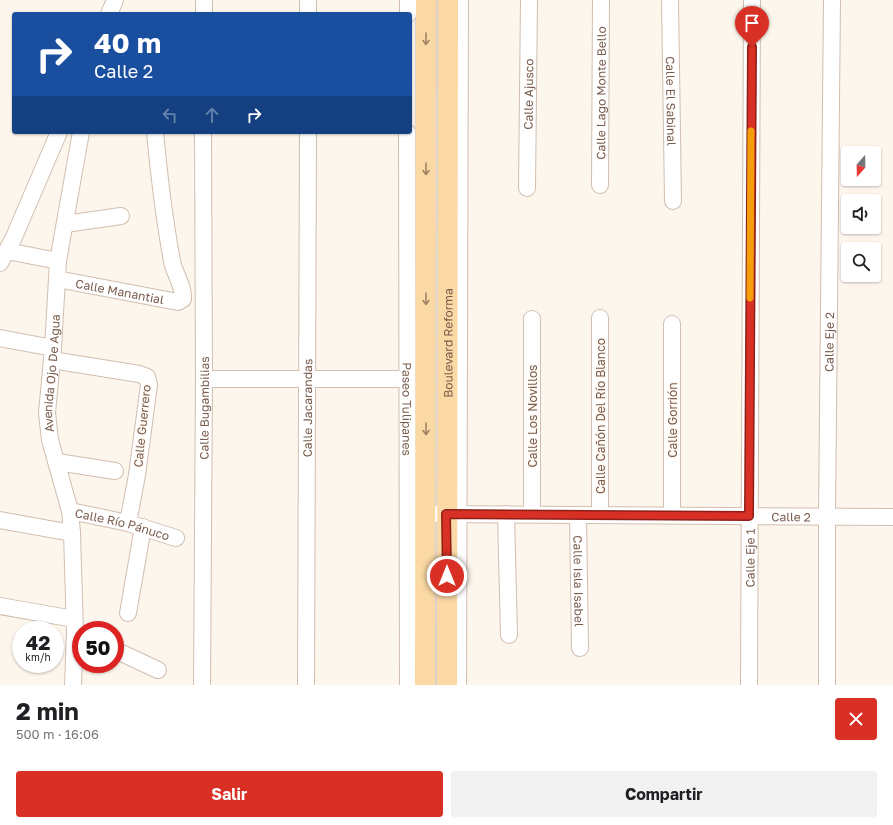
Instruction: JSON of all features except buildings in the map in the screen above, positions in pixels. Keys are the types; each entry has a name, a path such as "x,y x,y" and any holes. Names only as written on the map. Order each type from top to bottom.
{"main road":[{"name":"Boulevard Reforma","path":"426,0 426,685"},
{"name":"Boulevard Reforma","path":"447,685 452,514 448,0"}],"street":[{"path":"110,12 115,0"},
{"path":"204,0 204,12"},
{"path":"308,0 308,12"},
{"path":"408,0 408,12"},
{"path":"458,685 452,514 460,0"},
{"name":"Calle Ajusco","path":"527,188 529,0"},
{"name":"Calle Lago Monte Bello","path":"600,185 601,0"},
{"name":"Calle El Sabinal","path":"670,0 673,201"},
{"name":"Calle Eje 1","path":"749,685 752,0"},
{"name":"Calle Eje 2","path":"827,685 827,516 832,0"},
{"path":"58,134 4,257 58,261"},
{"name":"Avenida Ojo De Agua","path":"76,621 70,511 50,440 47,413 58,261 81,134"},
{"name":"Calle Manantial","path":"57,279 178,302 183,299 183,293 172,264 163,212 155,134"},
{"name":"Calle Bugambilias","path":"202,685 204,379 203,134"},
{"name":"Calle Jacarandas","path":"306,685 308,134"},
{"name":"Paseo Tulipanes","path":"407,134 408,685"},
{"path":"65,224 121,216"},
{"name":"Calle Cañón Del Río Blanco","path":"600,318 600,515"},
{"name":"Calle Los Novillos","path":"532,319 532,514"},
{"name":"Calle Gorrión","path":"672,324 672,515"},
{"path":"0,338 52,354"},
{"name":"Calle Guerrero","path":"52,354 139,374 147,378 149,385 137,475 135,525"},
{"path":"204,379 407,379"},
{"path":"57,462 116,471"},
{"name":"Calle Río Pánuco","path":"70,511 135,525 176,538"},
{"name":"Calle 2","path":"426,514 893,517"},
{"path":"506,514 509,635"},
{"name":"Calle Isla Isabel","path":"578,514 580,648"},
{"name":"Calle Río Pánuco","path":"0,520 72,533"},
{"path":"128,613 135,525"},
{"path":"0,606 72,627"},
{"path":"124,654 158,670"},
{"name":"Avenida Ojo De Agua","path":"73,685 74,673"}],"slow traffic":[{"path":"750,298 751,131"}],"route":[{"path":"447,576 446,514 749,516 752,47"}]}
